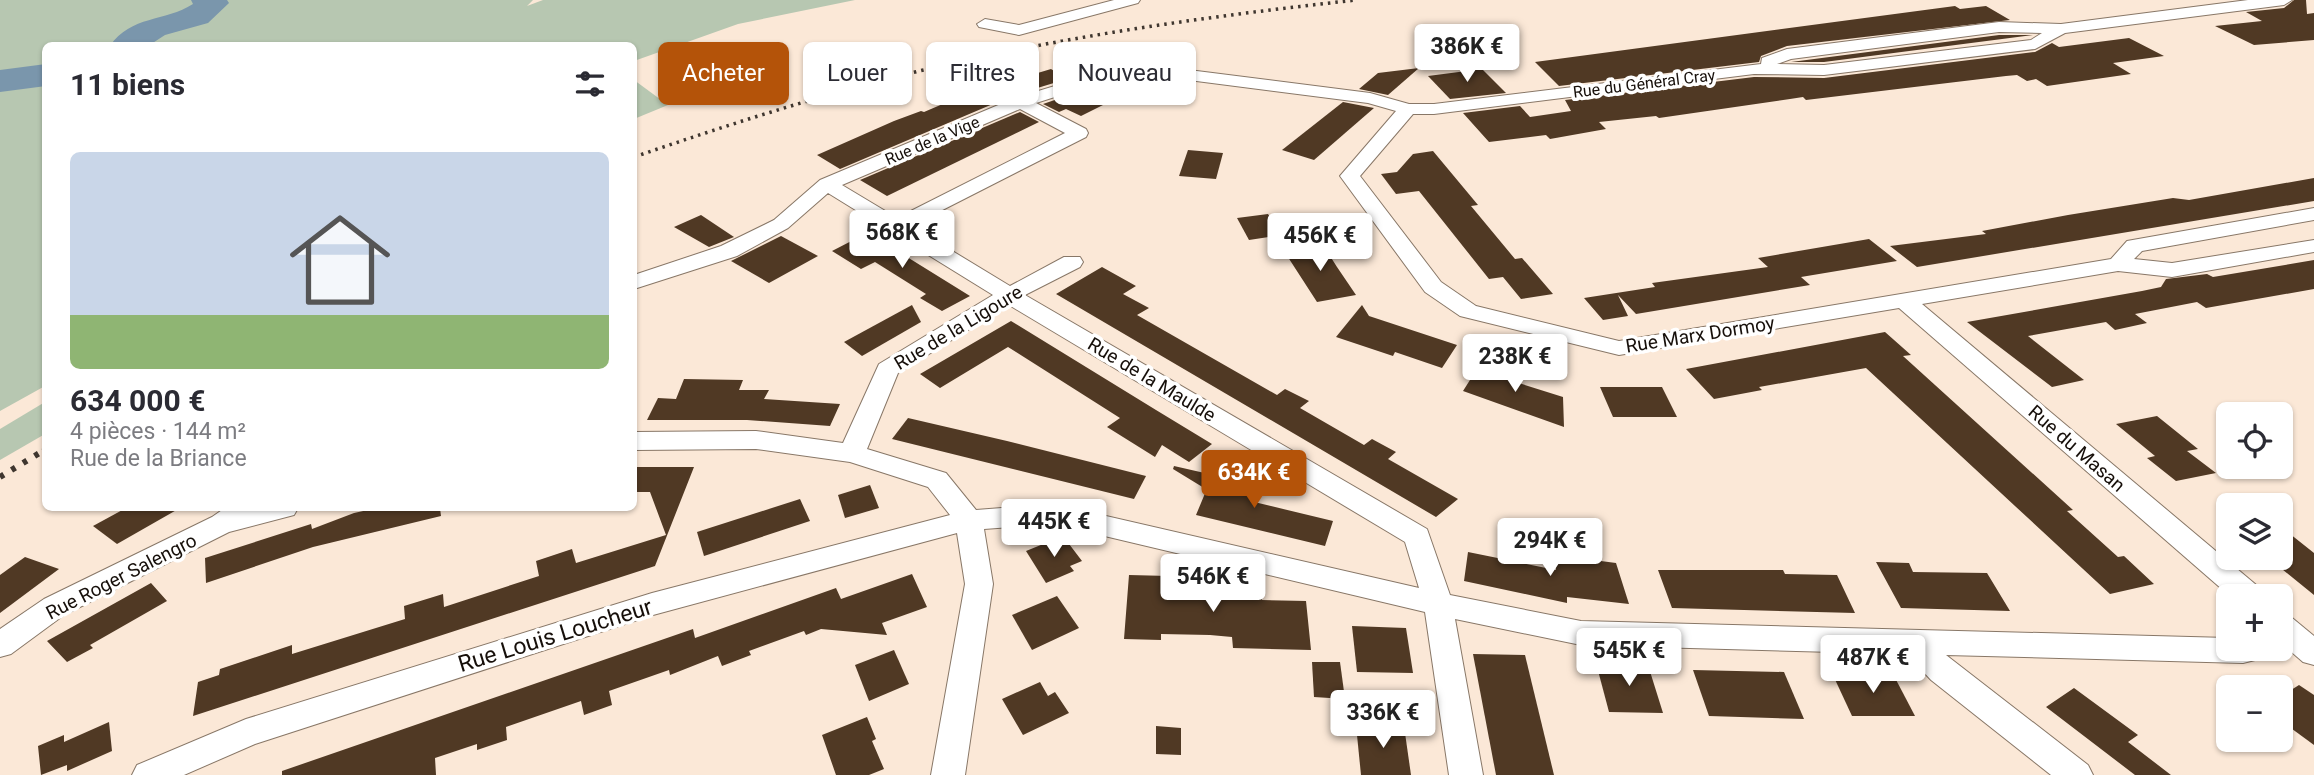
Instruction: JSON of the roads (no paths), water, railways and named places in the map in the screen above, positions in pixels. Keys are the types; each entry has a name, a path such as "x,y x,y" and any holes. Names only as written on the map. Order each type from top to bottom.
{"street":[{"path":"985,24 1019,30 1132,0"},
{"name":"Rue du Général Cray","path":"1408,109 1434,109 1754,69 1824,71 2035,44 2061,29 2284,0"},
{"name":"Rue de la Vige","path":"1039,96 1081,83 1133,75 1173,73 1370,98 1408,109"},
{"name":"Rue de la Vige","path":"827,184 1013,105"},
{"path":"896,226 1079,133 1026,105"},
{"name":"Rue Marx Dormoy","path":"1408,109 1350,176 1433,287 1468,311 1619,348 2118,264 2172,270 2314,246"},
{"path":"637,281 729,251 781,224 827,184"},
{"name":"Rue de la Maulde","path":"827,184 1417,536 1438,604 1466,775"},
{"name":"Rue Marx Dormoy","path":"2118,264 2135,246 2314,214"},
{"name":"Rue de la Ligoure","path":"852,453 888,369 1009,295 1072,262"},
{"name":"Rue du Masan","path":"1903,299 2236,584"},
{"path":"637,440 756,440 852,453 937,481 969,520 979,584 948,775"},
{"name":"Rue Roger Salengro","path":"0,645 54,607 233,516 265,511"},
{"name":"Rue Louis Loucheur","path":"149,775 246,733 652,604 969,520 1054,514 1438,604 1581,634 2216,648"},
{"path":"1916,643 1942,671 2076,775"}],"waterway":[{"path":"131,42 145,31 196,16 213,3 207,0"},
{"path":"0,81 42,76"}],"railway":[{"path":"637,156 792,105 954,63 1154,26 1356,0"},
{"path":"0,477 42,451"}]}
